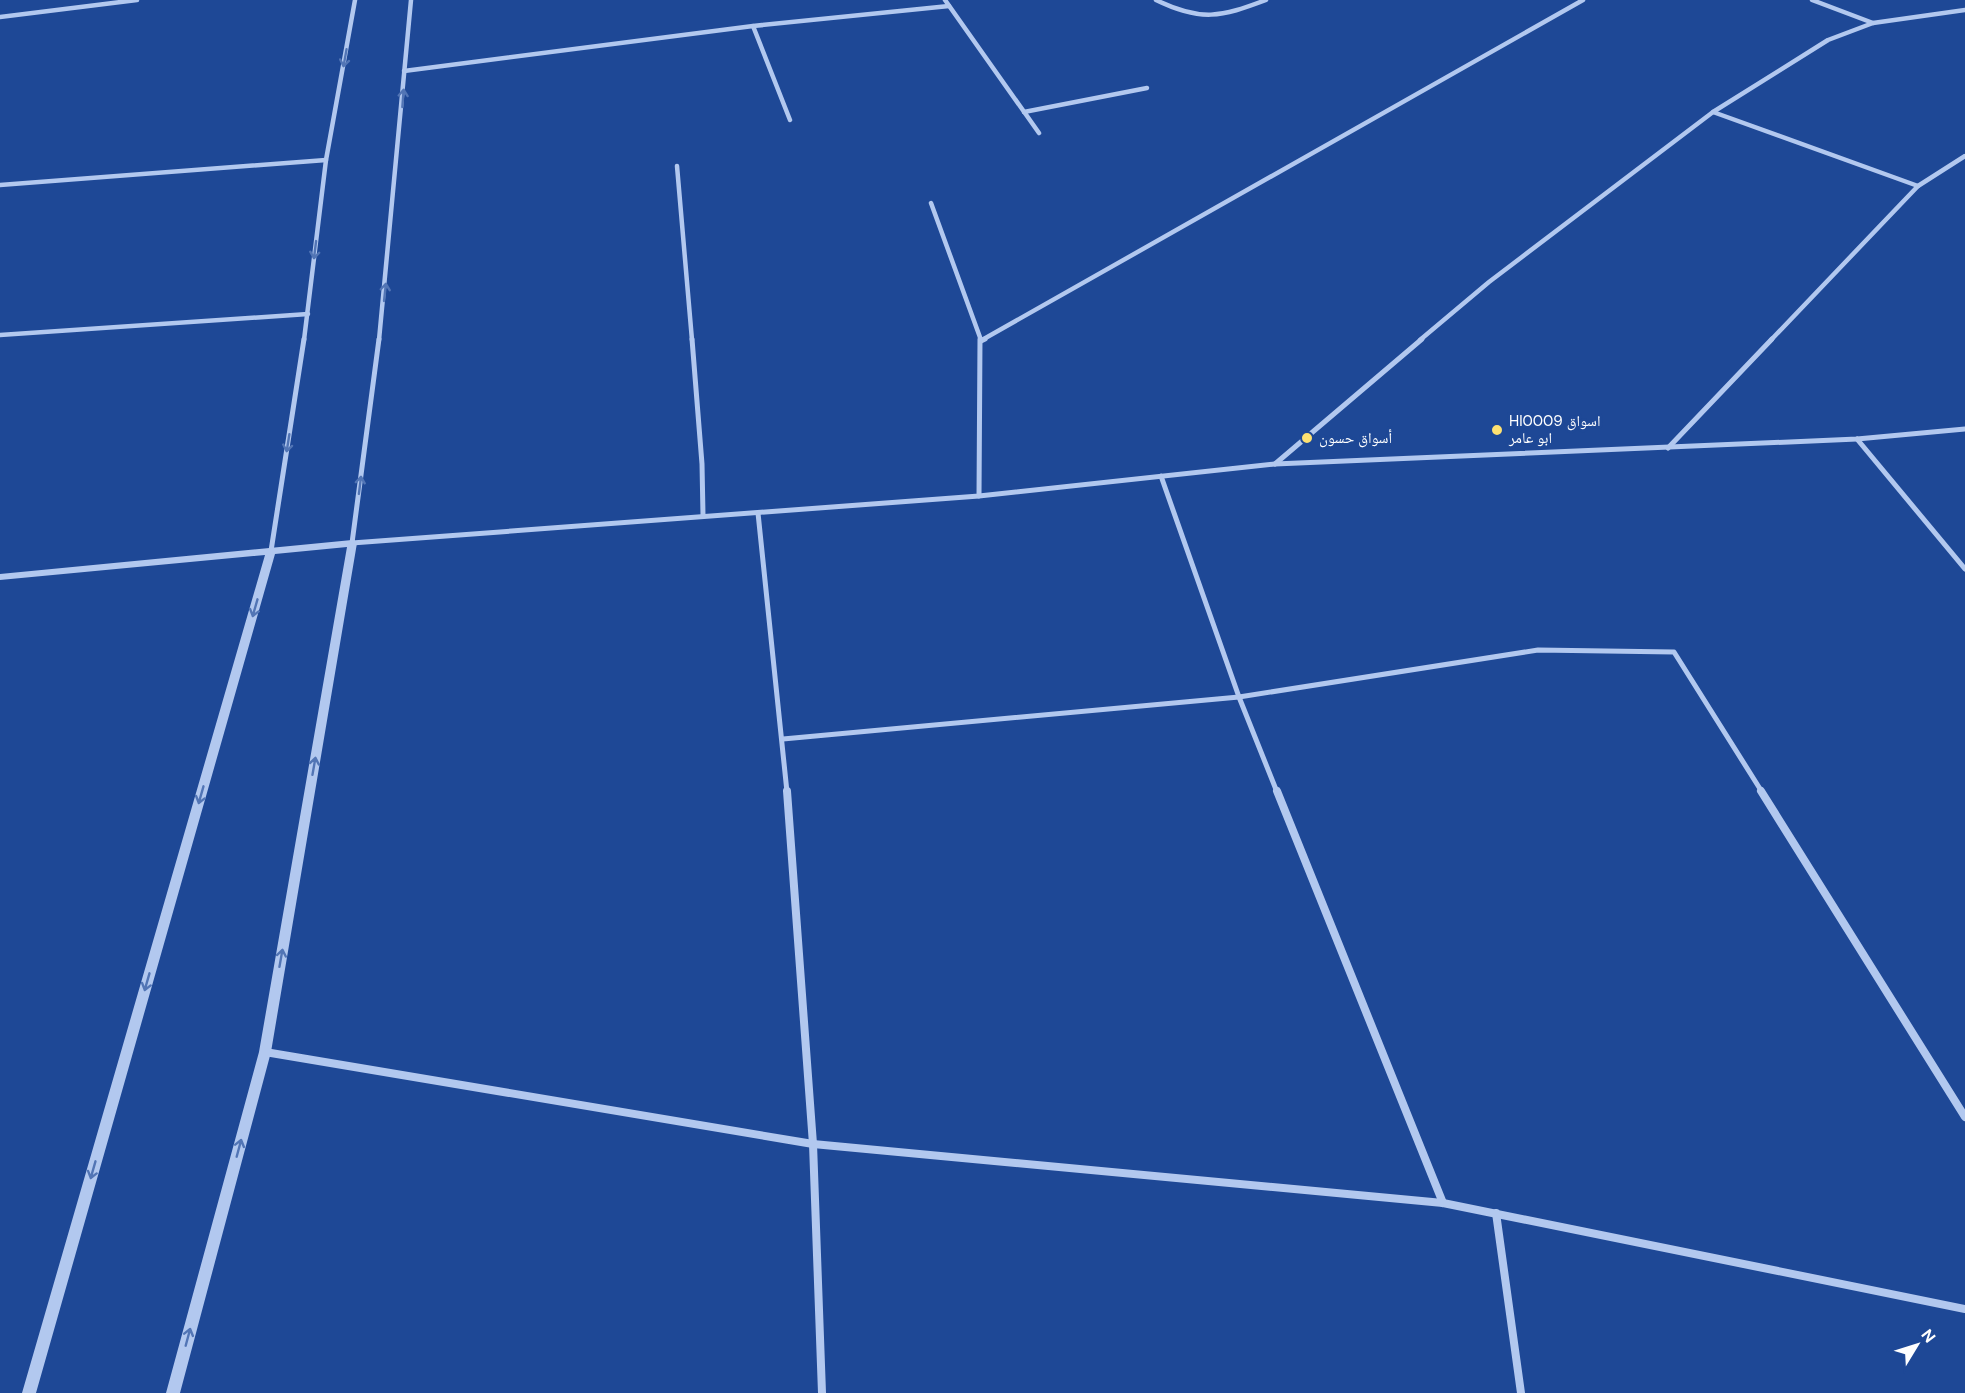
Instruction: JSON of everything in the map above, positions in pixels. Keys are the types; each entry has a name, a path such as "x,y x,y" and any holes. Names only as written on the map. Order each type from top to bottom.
{"street":[{"path":"0,17 137,0"},
{"path":"28,1393 271,551 308,314 326,160 355,0"},
{"path":"173,1393 265,1052 352,543 384,302 411,0"},
{"path":"945,0 1039,133"},
{"path":"1156,0 1184,15 1201,18 1221,16 1266,0"},
{"path":"981,341 1583,0"},
{"path":"1812,0 1873,23"},
{"path":"404,71 753,26 949,6"},
{"path":"1275,464 1489,282 1713,112 1828,40 1873,23 1965,10"},
{"path":"753,26 790,120"},
{"path":"1024,112 1147,88"},
{"path":"1713,112 1918,186"},
{"path":"1668,448 1918,186 1965,156"},
{"path":"0,185 326,160"},
{"path":"677,166 702,464 703,515"},
{"path":"931,203 981,341 979,496"},
{"path":"0,335 308,314"},
{"path":"0,577 352,543 979,496 1275,464 1857,439 1965,429"},
{"path":"1857,439 1965,569"},
{"path":"1161,476 1239,697 1443,1203"},
{"path":"758,513 783,739 813,1144 822,1393"},
{"path":"783,739 1239,697 1538,650 1674,652 1965,1117"},
{"path":"265,1052 813,1144 1443,1203 1965,1309"},
{"path":"1496,1213 1521,1393"}],"place":[{"name":"Hl0009 اسواق ابو عامر","path":"1497,430"},
{"name":"أسواق حسون","path":"1307,438"}]}
